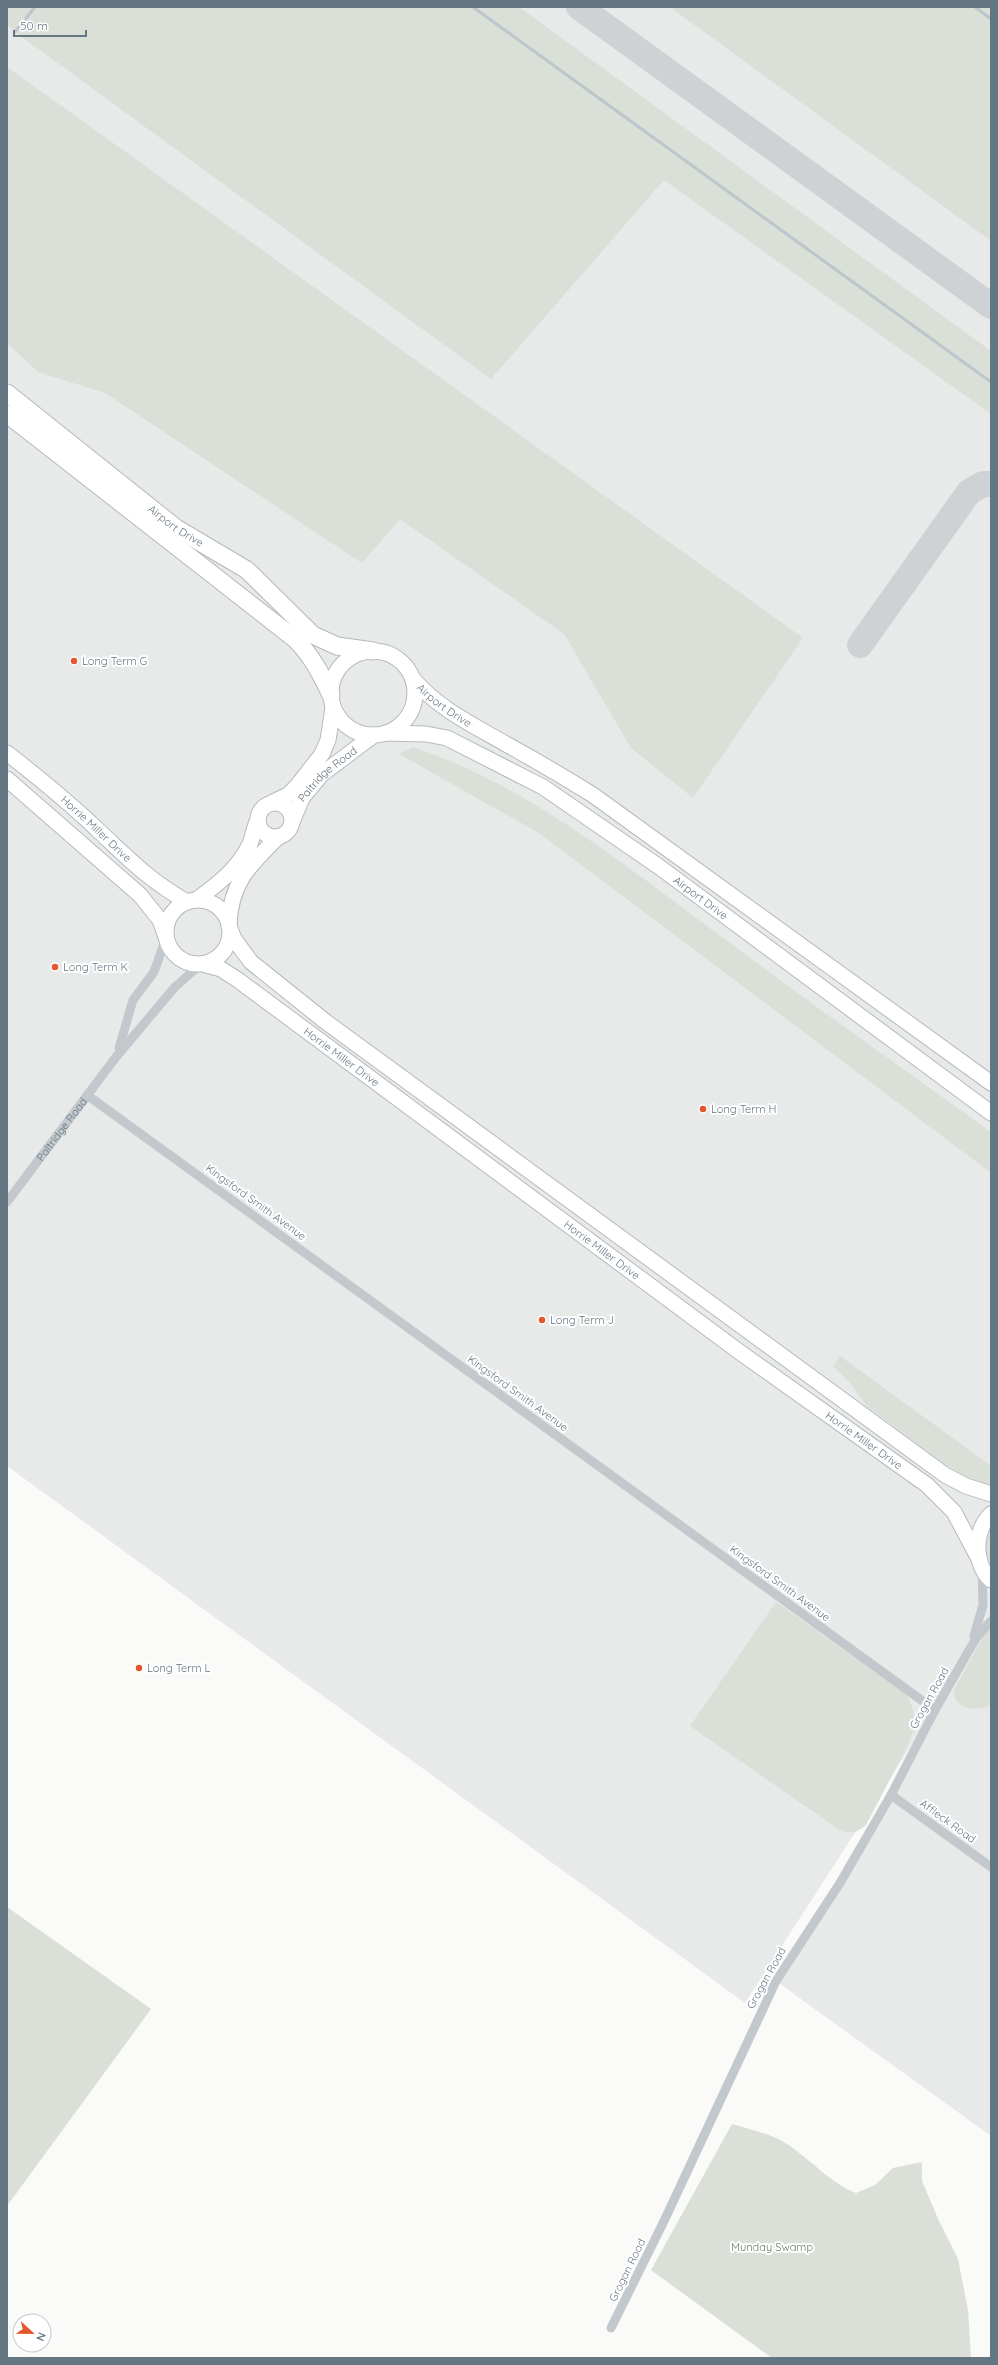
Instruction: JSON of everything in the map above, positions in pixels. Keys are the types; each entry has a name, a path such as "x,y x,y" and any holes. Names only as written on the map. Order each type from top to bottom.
{"highway":[{"name":"Airport Drive","path":"7,393 176,528 247,570 313,635 337,646 372,651"},
{"name":"Airport Drive","path":"7,414 296,640 308,652 318,668 332,702"}],"main road":[{"path":"372,651 383,652 397,658 408,670 413,680 415,696 410,712 401,724 380,734 359,733 346,726 332,702 333,678 342,664 356,654 372,651"},
{"name":"Airport Drive","path":"413,680 428,696 450,713 549,768 593,795 991,1083"},
{"name":"Paltridge Road","path":"273,802 288,796 322,754 328,740 332,702"},
{"name":"Paltridge Road","path":"292,822 302,798 318,778 340,759 380,734"},
{"name":"Airport Drive","path":"380,734 426,734 447,738 543,787 658,866 991,1113"},
{"name":"Horrie Miller Drive","path":"7,753 100,832 150,880 192,901"},
{"name":"Horrie Miller Drive","path":"7,779 140,895 160,920 166,938"},
{"path":"273,802 287,807 292,816 292,822 288,831 278,837 247,870 236,887 230,906 229,939 223,951 214,960 202,964 189,962 175,955 166,938 172,914 221,883 250,844 258,820 264,806 273,802"},
{"path":"258,820 264,833 278,837"},
{"path":"192,901 204,901 218,907 229,925"},
{"name":"Horrie Miller Drive","path":"229,925 242,951 274,983 413,1088 945,1475 966,1486 991,1494"},
{"name":"Horrie Miller Drive","path":"202,964 221,969 238,980 728,1344 927,1485 954,1512 991,1580"},
{"path":"981,1563 980,1532 991,1514"}],"street":[{"name":"Paltridge Road","path":"116,1057 122,1042 130,1008 154,972 166,938"},
{"name":"Paltridge Road","path":"7,1202 116,1057 168,993 202,964"},
{"name":"Kingsford Smith Avenue","path":"87,1095 935,1710"},
{"name":"Grogan Road","path":"968,1652 982,1614 984,1595 981,1563"},
{"name":"Grogan Road","path":"611,2328 669,2212 776,1981 840,1883 891,1795 935,1710 968,1652 977,1637 991,1621"},
{"name":"Affleck Road","path":"891,1795 991,1867"}],"shaded area":[{"path":"7,7 991,7 991,2136 776,1981 840,1883 931,1715 745,2003 7,1466"}],"green space":[{"path":"7,7 519,7 991,351 991,414 664,180 491,379 15,32 7,24"},
{"path":"670,7 991,7 991,241"},
{"path":"7,67 803,638 693,798 631,748 564,634 400,519 362,563 105,393 38,372 7,343"},
{"path":"413,747 456,764 497,783 538,806 577,831 822,1011 984,1127 991,1133 991,1173 539,833 399,754"},
{"path":"840,1356 991,1466 991,1485 972,1480 942,1462 867,1406 850,1383 833,1366"},
{"path":"991,1524 991,1564 988,1559 985,1544"},
{"path":"776,1602 907,1695 912,1708 914,1714 914,1724 909,1743 866,1825 854,1832 841,1831 690,1726"},
{"path":"991,1628 991,1705 973,1709 967,1708 958,1702 955,1697 954,1690 983,1637"},
{"path":"7,1907 151,2009 7,2206"},
{"name":"Munday Swamp","path":"732,2124 764,2133 782,2141 801,2154 827,2176 856,2193 875,2185 893,2168 922,2162 922,2181 939,2221 958,2259 968,2310 971,2358 772,2358 651,2270"}],"waterway":[{"path":"15,32 35,7"},
{"path":"473,7 991,382"},
{"path":"975,7 991,19"}],"taxiway":[{"path":"579,7 991,306"},
{"path":"860,645 969,492 983,484 991,484"}],"place":[{"name":"Long Term G","path":"74,661"},
{"name":"Long Term K","path":"55,967"},
{"name":"Long Term H","path":"703,1109"},
{"name":"Long Term J","path":"542,1320"},
{"name":"Long Term L","path":"139,1668"}]}
